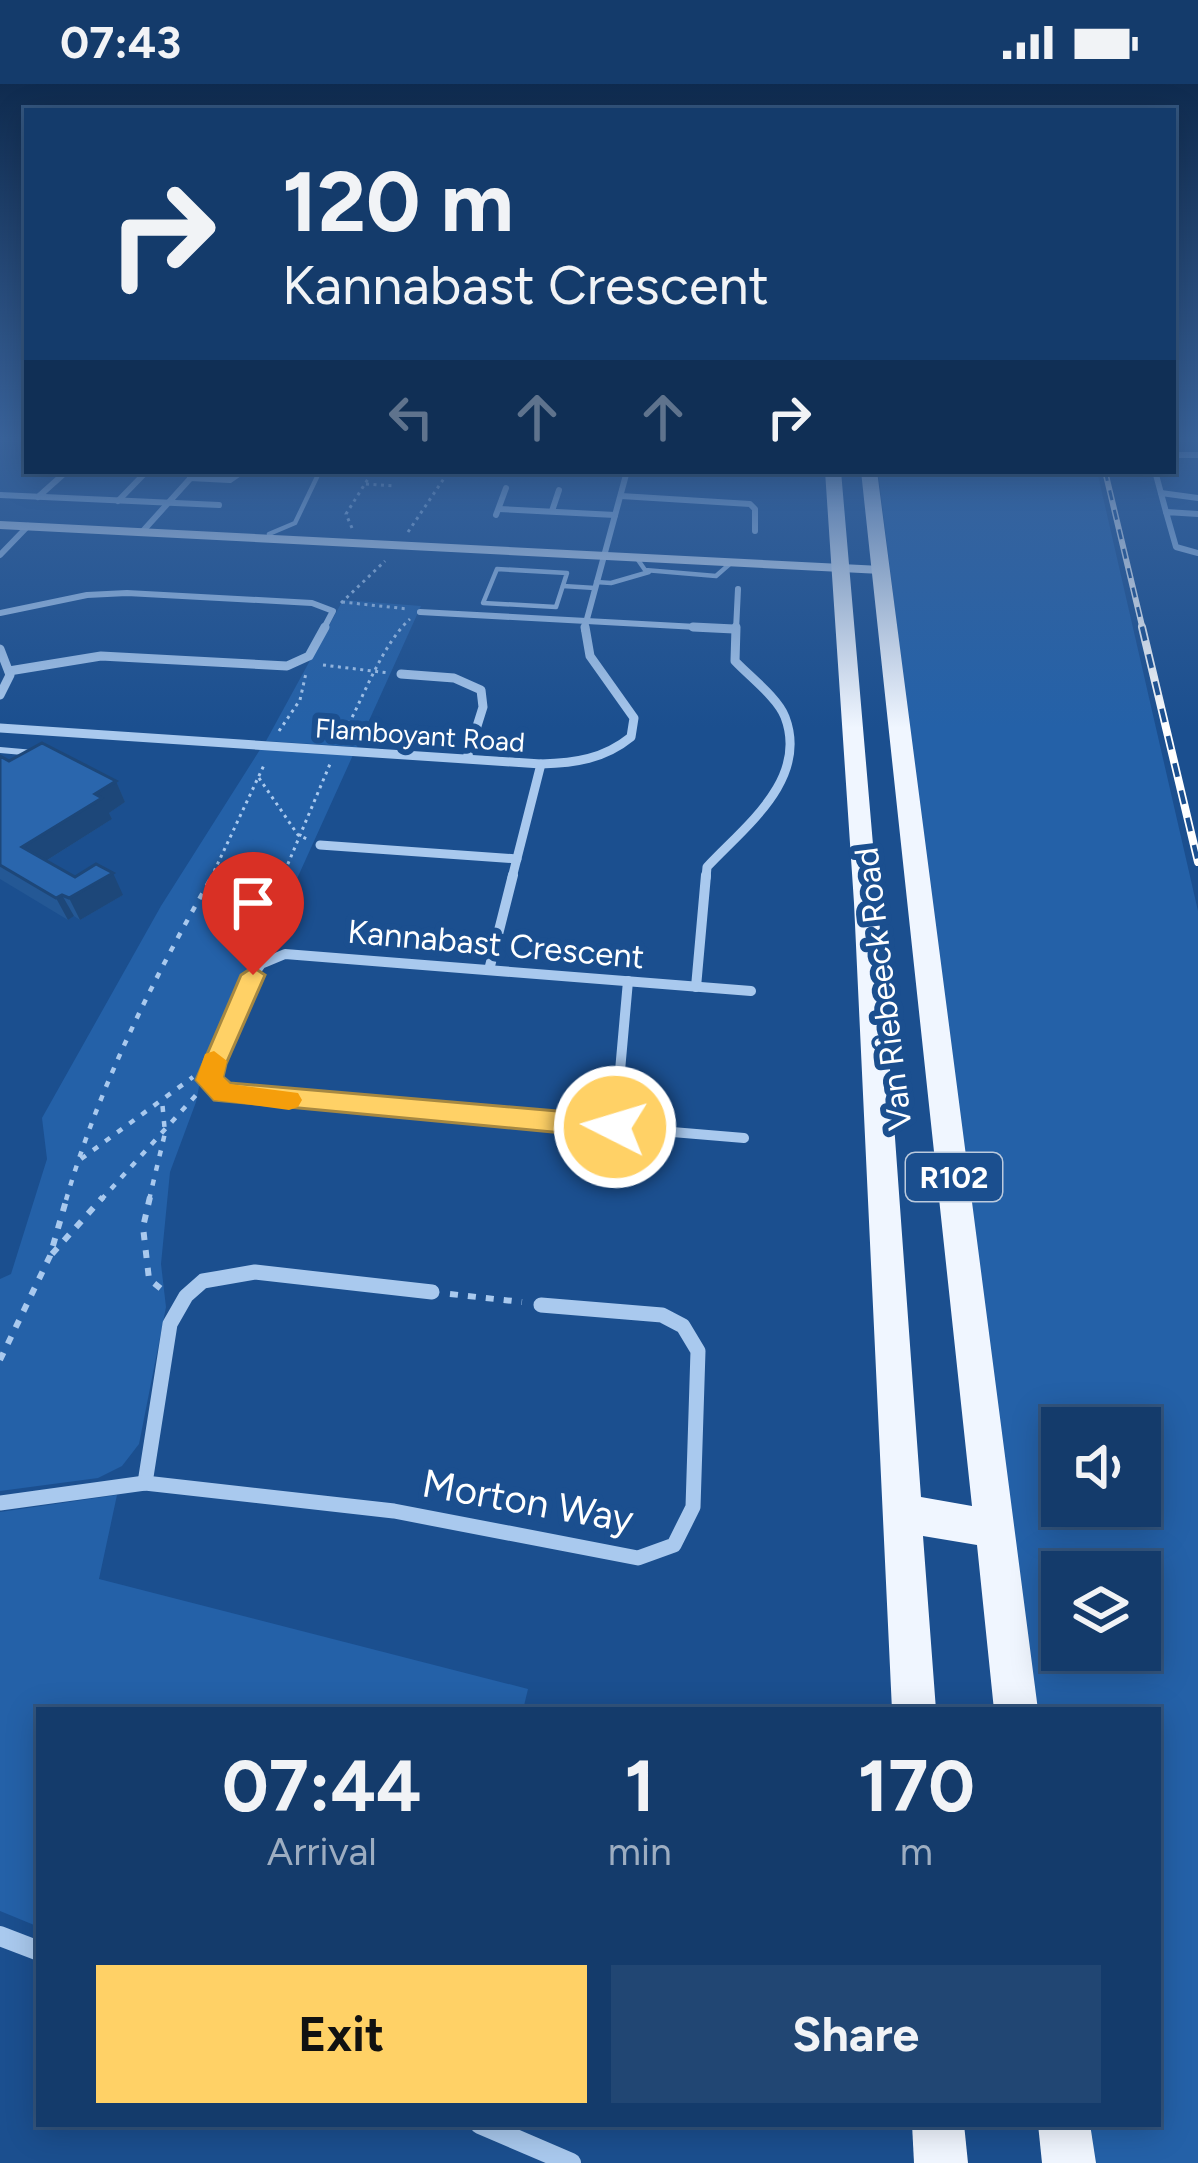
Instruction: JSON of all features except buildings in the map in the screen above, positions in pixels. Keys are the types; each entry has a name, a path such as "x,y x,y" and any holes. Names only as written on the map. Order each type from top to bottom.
{"main road":[{"name":"Van Riebeeck Road","path":"839,534 914,1707"},
{"name":"Van Riebeeck Road","path":"876,534 1016,1707"},
{"path":"864,878 919,884"},
{"path":"902,1513 995,1529"},
{"path":"938,2127 941,2163"},
{"path":"1064,2127 1069,2163"}],"street":[{"path":"181,534 880,570"},
{"path":"586,619 610,534"},
{"path":"1172,534 1176,547 1198,553"},
{"path":"696,987 707,867 719,849 774,800 787,772 785,716 736,665 738,589"},
{"path":"0,613 127,592 312,603 333,611 309,656 299,663 268,666 90,657 9,671"},
{"path":"420,612 734,628"},
{"name":"Flamboyant Road","path":"0,728 575,763 609,754 632,737 635,729 628,706 590,656 586,619"},
{"path":"0,649 9,671 0,695"},
{"path":"401,674 466,680 481,690 482,707 466,758"},
{"path":"490,970 541,764"},
{"path":"320,845 517,859"},
{"name":"Kannabast Crescent","path":"271,958 285,955 751,992"},
{"path":"271,958 253,975 213,1064 209,1080 224,1093 744,1138"},
{"path":"615,1127 628,981"},
{"path":"145,1483 170,1324 179,1303 195,1286 234,1271 432,1292"},
{"name":"Morton Way","path":"0,1503 145,1483 394,1511 638,1558 674,1545 693,1507 698,1351 683,1327 662,1315 541,1305"},
{"path":"0,1936 36,1950"},
{"path":"487,2127 571,2163"}],"lane":[{"path":"504,569 512,551"},
{"path":"636,557 649,572"},
{"path":"563,586 611,583 649,572 716,576 732,562"},
{"path":"497,569 567,573 563,586 556,608 483,603 497,569"},
{"path":"0,750 34,753"}],"path":[{"path":"401,542 406,534"},
{"path":"333,611 395,549"},
{"path":"343,602 420,612"},
{"path":"271,958 261,937 298,835 350,717 379,672 390,637 420,612"},
{"path":"299,663 401,674"},
{"path":"0,1360 50,1256 77,1162 158,970 219,864 271,746 300,700 308,676 299,663"},
{"path":"259,778 298,835 320,845"},
{"path":"77,1162 213,1064"},
{"path":"50,1256 209,1080"},
{"path":"162,1100 165,1133 142,1227 149,1279 179,1303"},
{"path":"432,1292 541,1305"}],"shaded area":[{"path":"886,534 1111,534 1198,911 1198,2163 1084,2163 1079,2127 1161,2127 1161,1707 1029,1707"},
{"path":"343,600 421,606 357,747 266,741"},
{"path":"261,748 353,755 267,945 246,973 203,1066 196,1102 170,1172 161,1264 166,1307 139,1444 122,1466 98,1478 0,1491 0,1279 11,1274 47,1159 42,1118 161,906"},
{"path":"117,1495 99,1579 528,1689 524,1707 36,1707 36,1926 0,1911 0,1512"}],"railway":[{"path":"1120,534 1143,630"},
{"path":"1142,627 1198,862"}],"slow traffic":[{"path":"214,1061 209,1080 214,1088 241,1096 289,1100"}],"route":[{"path":"253,975 209,1080 224,1093 615,1127"}]}
